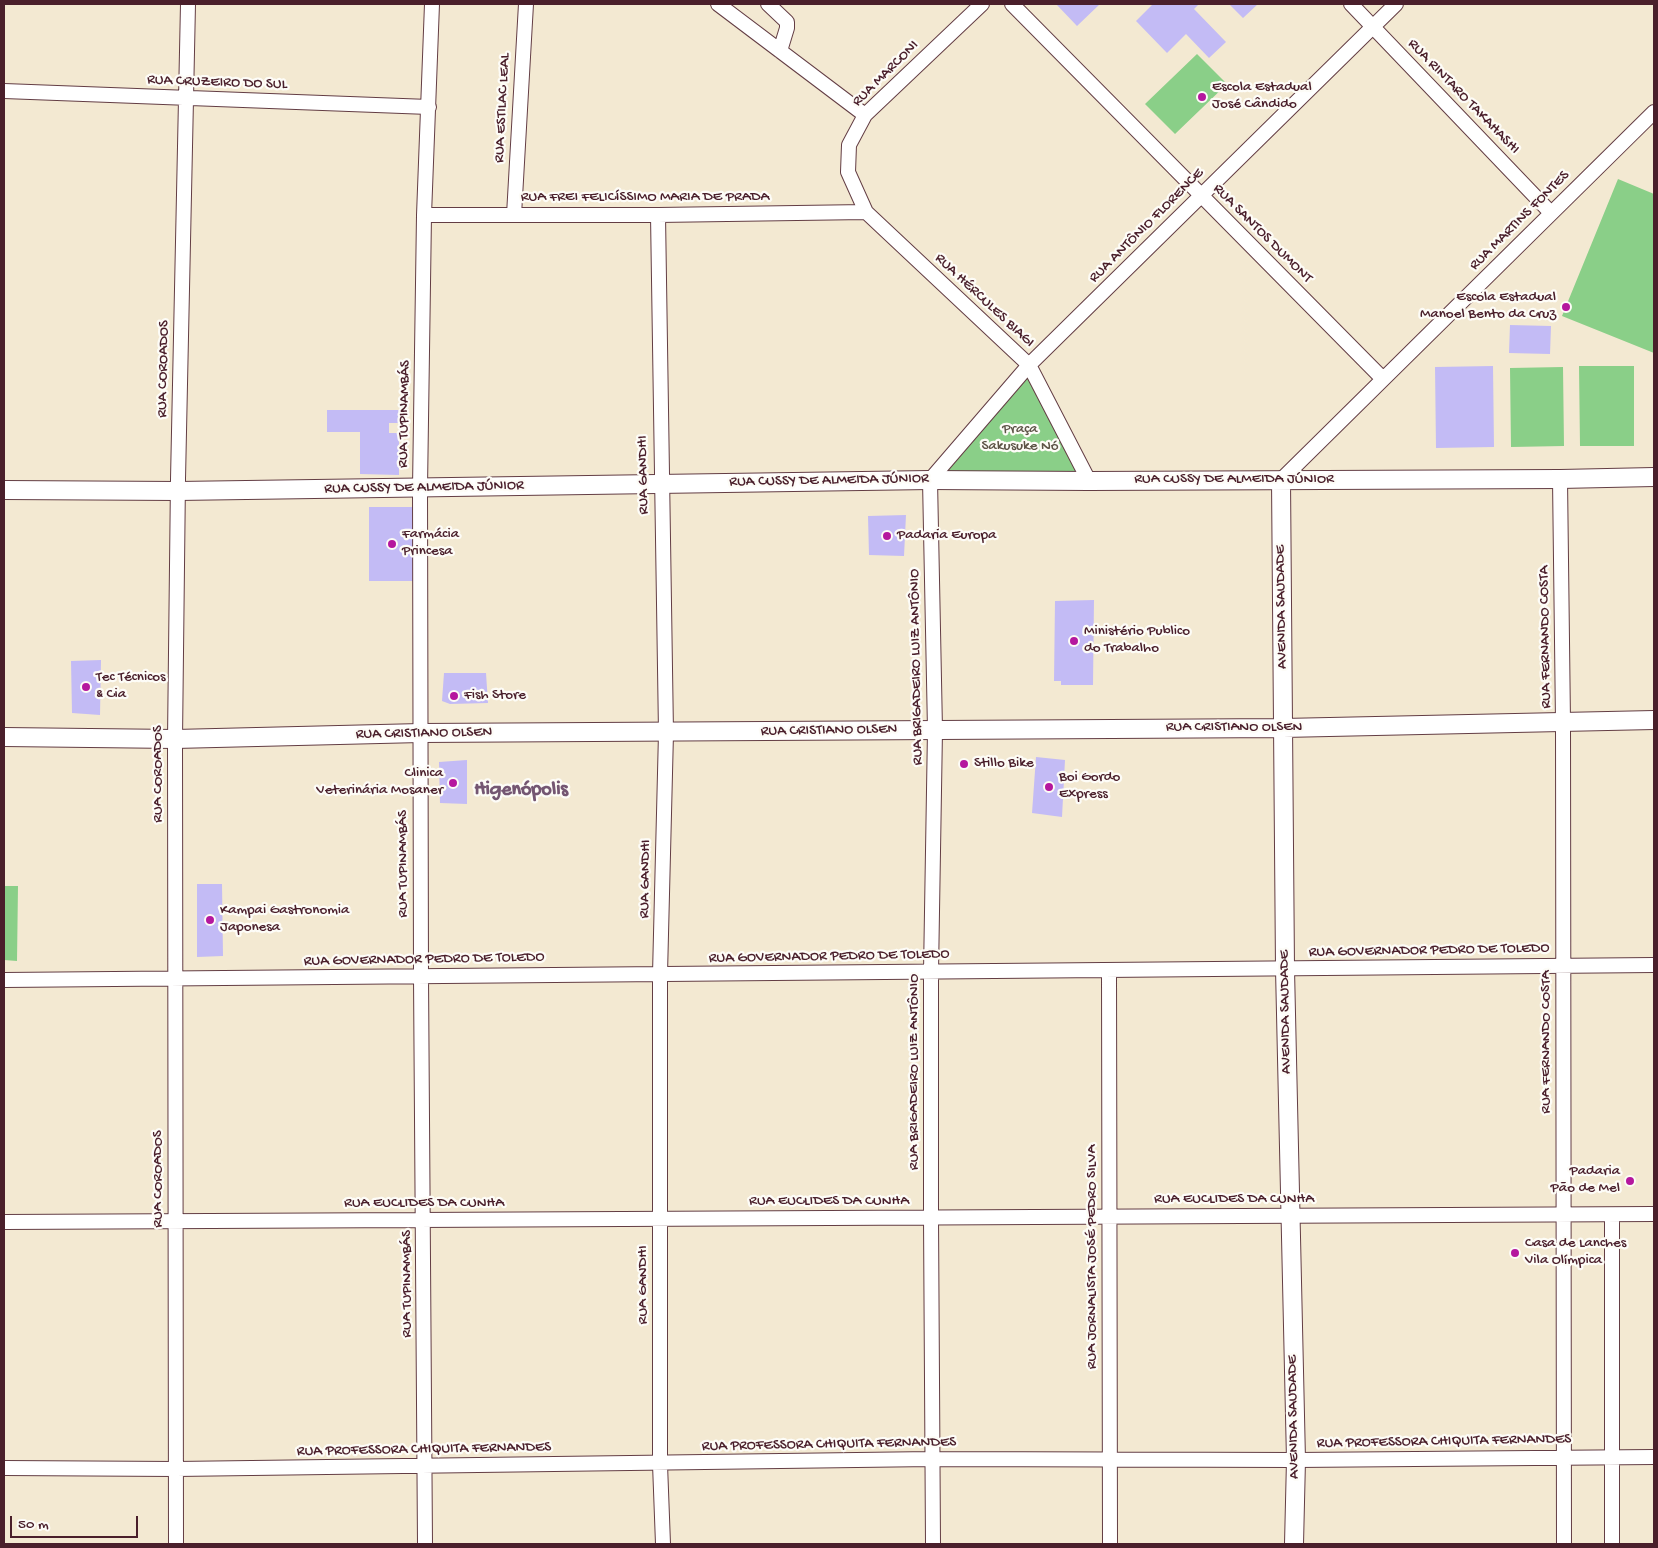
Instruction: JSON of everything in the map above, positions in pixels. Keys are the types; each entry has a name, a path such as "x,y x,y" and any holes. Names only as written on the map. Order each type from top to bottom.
{"street":[{"name":"RUA COROADOS","path":"176,1544 175,739 188,4"},
{"name":"RUA TUPINAMBÁS","path":"425,1544 420,488 424,215 432,4"},
{"name":"RUA ESTILAC LEAL","path":"514,215 526,4"},
{"path":"718,4 865,114"},
{"path":"768,4 787,22 780,51"},
{"name":"RUA MARCONI","path":"866,212 848,172 849,145 865,114 982,4"},
{"name":"RUA SANTOS DUMONT","path":"1012,4 1383,380"},
{"name":"RUA RINTARO TAKAHASHI","path":"1351,4 1551,213"},
{"name":"RUA ANTÔNIO FLORENCE","path":"930,480 1029,366 1396,4"},
{"name":"RUA CRUZEIRO DO SUL","path":"4,90 186,99 429,107"},
{"name":"RUA MARTINS FONTES","path":"1281,480 1654,112"},
{"name":"RUA FREI FELICÍSSIMO MARIA DE PRADA","path":"424,215 658,215 866,212"},
{"name":"RUA HÉRCULES BIAGI","path":"866,212 1029,366 1089,481"},
{"name":"RUA GANDHI","path":"658,215 666,733 660,974 660,1464 663,1544"},
{"name":"RUA CUSSY DE ALMEIDA JÚNIOR","path":"4,490 178,491 930,480 1089,481 1654,477"},
{"name":"RUA FERNANDO COSTA","path":"1560,479 1564,722 1564,1544"},
{"name":"RUA BRIGADEIRO LUIZ ANTÔNIO","path":"930,480 935,730 931,972 933,1544"},
{"name":"AVENIDA SAUDADE","path":"1281,480 1285,969 1296,1460 1294,1544"},
{"name":"RUA CRISTIANO OLSEN","path":"4,736 175,739 421,733 1283,728 1654,720"},
{"name":"RUA GOVERNADOR PEDRO DE TOLEDO","path":"4,980 1654,965"},
{"name":"RUA JORNALISTA JOSÉ PEDRO SILVA","path":"1109,970 1110,1544"},
{"path":"1612,1214 1612,1544"},
{"name":"RUA EUCLIDES DA CUNHA","path":"4,1222 1654,1214"},
{"name":"RUA PROFESSORA CHIQUITA FERNANDES","path":"4,1468 176,1469 932,1459 1296,1460 1654,1457"}],"green space":[{"path":"1197,54 1227,84 1175,134 1145,104"},
{"path":"1618,179 1654,194 1654,353 1562,316"},
{"path":"1579,366 1634,366 1634,446 1580,446"},
{"path":"1563,367 1564,446 1511,447 1510,368"},
{"name":"Praça Sakusuke Nó","path":"1029,369 1085,479 933,478"},
{"path":"4,886 18,886 17,961 4,960"}],"building":[{"path":"1056,4 1100,4 1077,26"},
{"path":"1153,4 1199,4 1194,9 1226,42 1209,58 1186,34 1167,53 1136,21"},
{"path":"1229,4 1258,4 1243,18"},
{"path":"1510,325 1551,326 1550,354 1509,353"},
{"path":"1493,366 1494,447 1436,448 1435,367"},
{"path":"327,410 402,410 402,423 389,423 389,433 399,433 399,475 360,474 360,432 327,432"},
{"name":"Farmácia Princesa","path":"369,507 416,507 414,581 369,581"},
{"name":"Padaria Europa","path":"906,515 904,556 869,555 868,516"},
{"name":"Ministério Publico do Trabalho","path":"1094,600 1093,685 1061,685 1061,681 1054,681 1055,601"},
{"name":"Tec Técnicos & Cia","path":"101,660 100,715 72,713 71,661"},
{"path":"444,673 486,673 488,703 450,704 442,701"},
{"name":"Boi Gordo Express","path":"1036,757 1065,760 1062,817 1032,813"},
{"name":"Clinica Veterinária Mosaner","path":"467,760 467,804 440,803 439,762"},
{"name":"Kampai Gastronomia Japonesa","path":"197,884 222,884 223,956 197,957"}],"place":[{"name":"Escola Estadual José Cândido","path":"1202,97"},
{"name":"Escola Estadual Manoel Bento da Cruz","path":"1566,307"},
{"name":"Padaria Europa","path":"887,536"},
{"name":"Farmácia Princesa","path":"392,544"},
{"name":"Ministério Publico do Trabalho","path":"1074,641"},
{"name":"Tec Técnicos & Cia","path":"86,687"},
{"name":"Fish Store","path":"454,696"},
{"name":"Stillo Bike","path":"964,764"},
{"name":"Clinica Veterinária Mosaner","path":"453,783"},
{"name":"Boi Gordo Express","path":"1049,787"},
{"name":"Kampai Gastronomia Japonesa","path":"210,920"},
{"name":"Padaria Pão de Mel","path":"1630,1181"},
{"name":"Casa de Lanches Vila Olímpica","path":"1515,1253"}],"district":[{"name":"Higenópolis","path":"521,791"}]}
